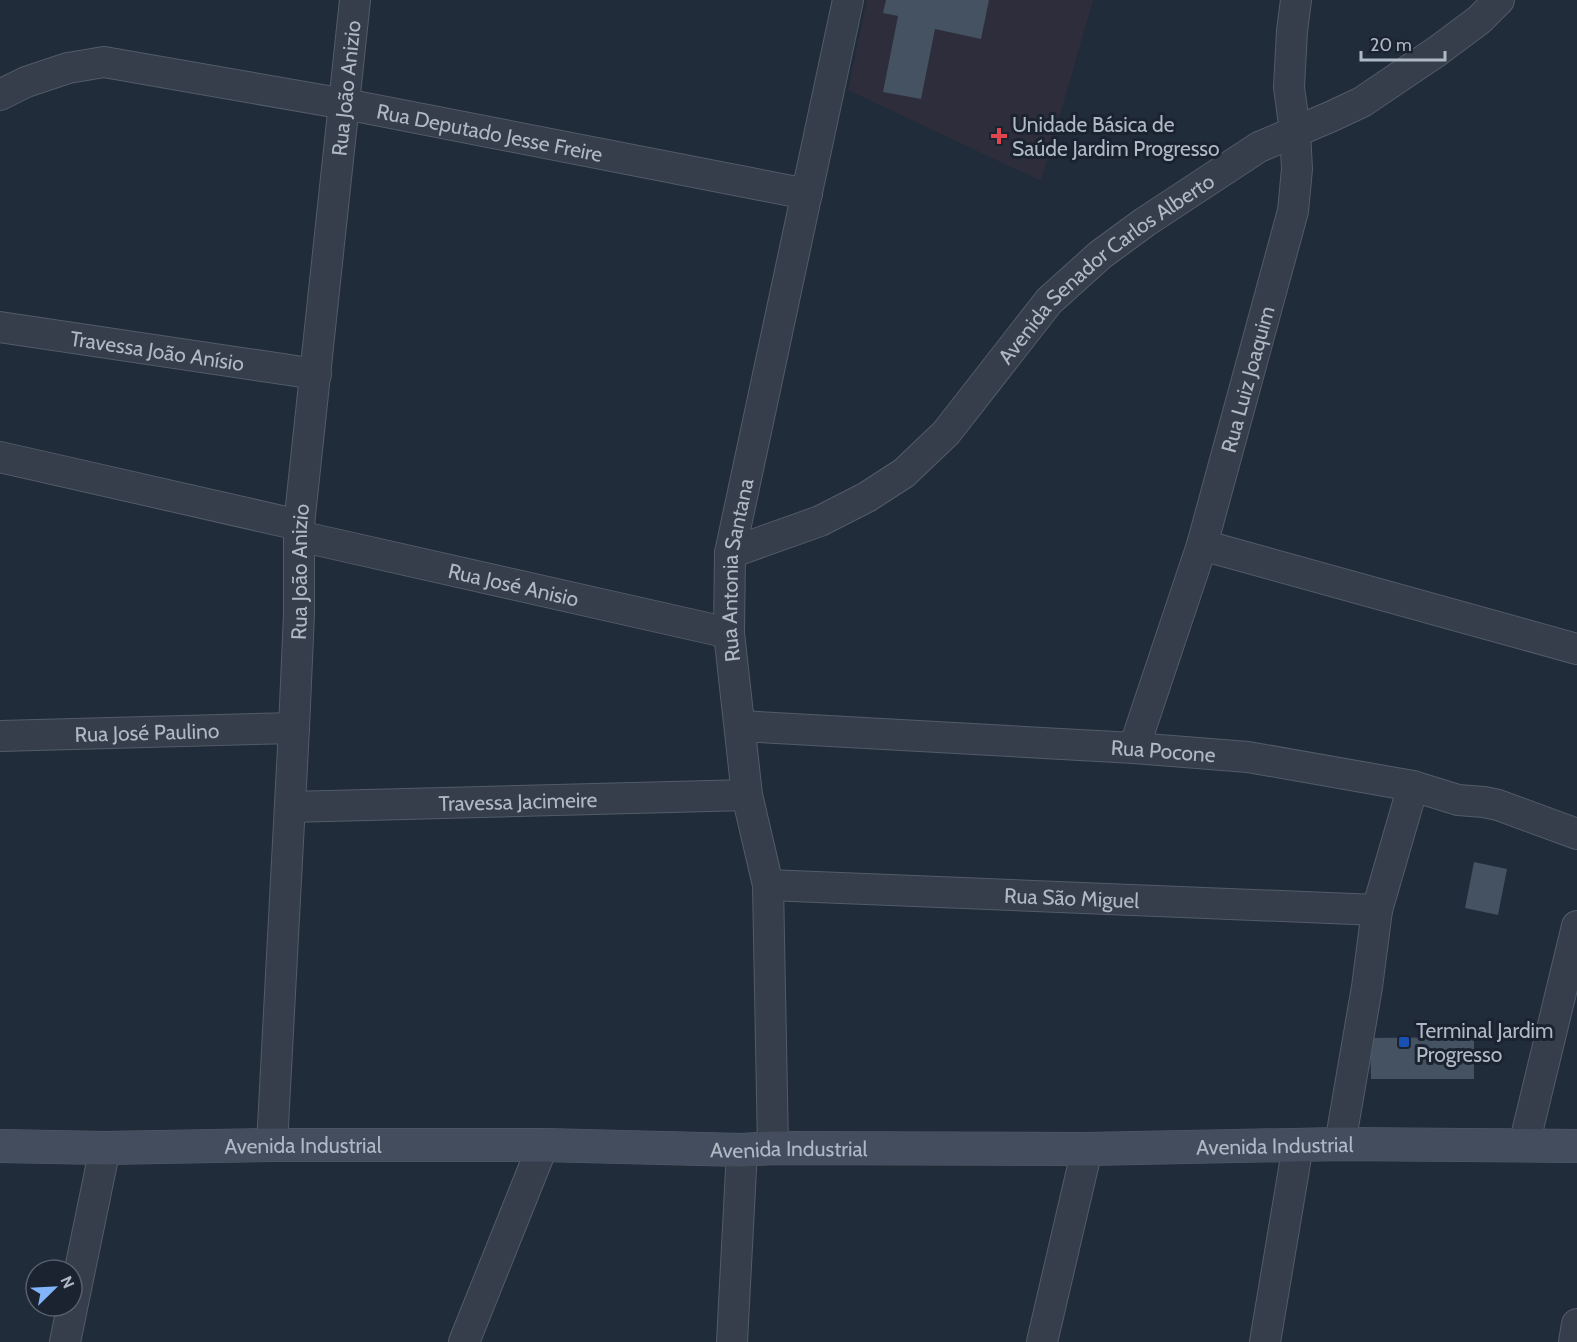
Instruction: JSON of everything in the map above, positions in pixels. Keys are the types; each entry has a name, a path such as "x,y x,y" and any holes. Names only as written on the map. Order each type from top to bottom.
{"street":[{"name":"Rua João Anizio","path":"272,1145 294,728 299,614 299,531 355,0"},
{"name":"Rua Antonia Santana","path":"732,1342 758,1149 768,885 747,795 729,633 730,553 849,0"},
{"name":"Rua Luiz Joaquim","path":"1134,748 1202,545 1293,211 1297,169 1289,87 1296,0"},
{"name":"Avenida Senador Carlos Alberto","path":"730,553 820,521 867,497 904,472 946,433 1049,302 1100,255 1144,222 1258,147 1362,102 1479,20 1499,0"},
{"name":"Rua Deputado Jesse Freire","path":"0,95 26,82 68,68 104,62 345,104 807,194"},
{"name":"Travessa João Anísio","path":"0,327 316,374"},
{"name":"Rua José Anisio","path":"0,457 729,633"},
{"path":"1202,545 1577,649"},
{"name":"Rua Pocone","path":"740,726 1134,748 1248,757 1413,786 1458,800 1498,805 1577,834"},
{"name":"Rua José Paulino","path":"0,736 294,728"},
{"path":"1340,1144 1367,987 1377,910 1413,786"},
{"name":"Travessa Jacimeire","path":"290,807 747,795"},
{"name":"Rua São Miguel","path":"768,885 1377,910"},
{"path":"1524,1145 1577,926"},
{"name":"Avenida Industrial","path":"0,1146 105,1148 272,1145 543,1145 758,1149 1088,1149 1340,1144 1577,1146"},
{"path":"464,1342 543,1145"},
{"path":"1265,1342 1298,1145"},
{"path":"65,1342 105,1148"},
{"path":"1042,1342 1088,1149"},
{"path":"1574,1342 1577,1324"}],"shaded area":[{"name":"Unidade Básica de Saúde Jardim Progresso","path":"867,0 1093,0 1041,181 848,90"}],"building":[{"path":"886,0 989,0 981,39 935,29 921,99 883,92 898,16 883,13"},
{"path":"1474,862 1507,869 1498,915 1465,908"},
{"path":"1474,1037 1474,1079 1371,1079 1370,1038"}],"place":[{"name":"Unidade Básica de Saúde Jardim Progresso","path":"999,136"},
{"name":"Terminal Jardim Progresso","path":"1404,1042"}]}
